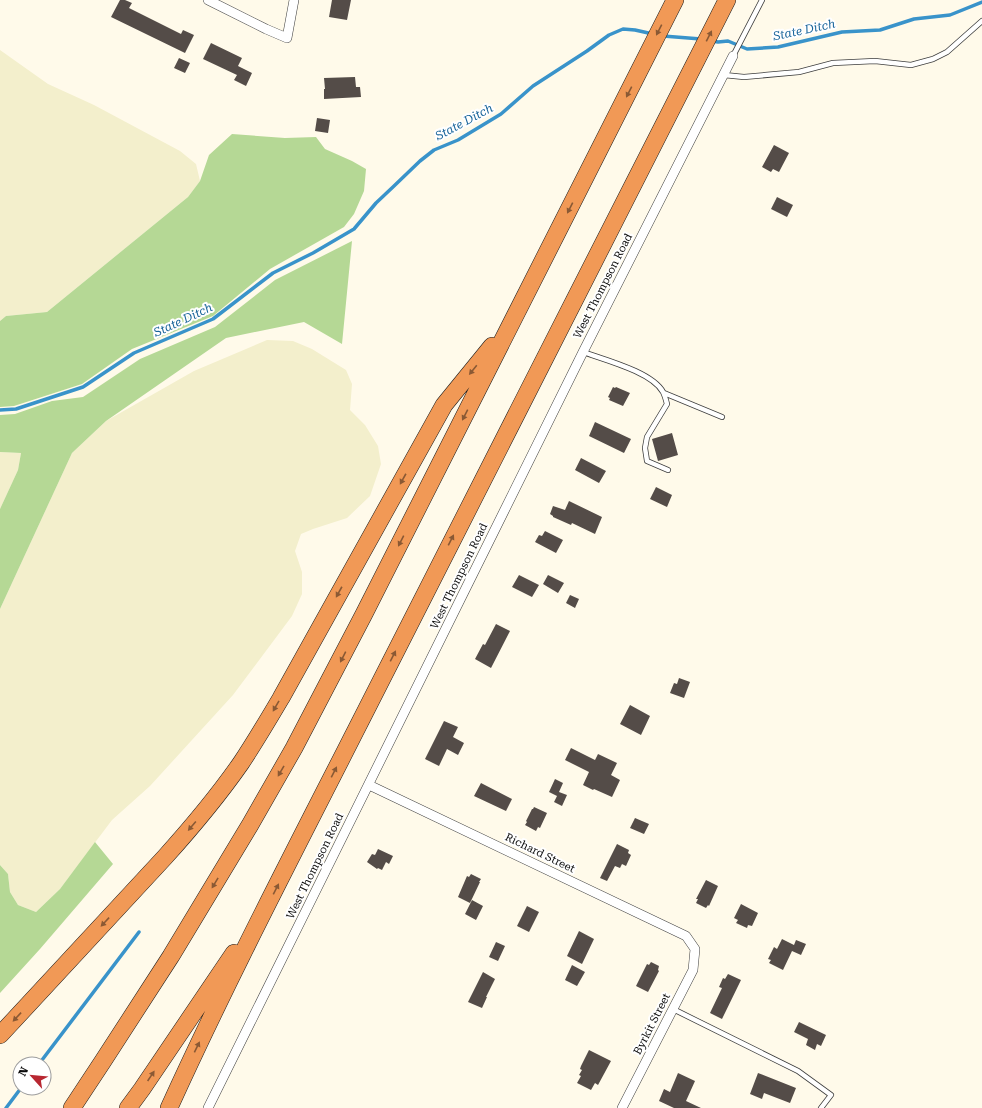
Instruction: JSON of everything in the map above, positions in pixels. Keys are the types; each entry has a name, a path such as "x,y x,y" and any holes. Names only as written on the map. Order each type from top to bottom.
{"highway":[{"path":"72,1108 171,956 250,825 294,748 336,670 674,2"},
{"path":"169,1108 206,1028 258,923 490,463 725,4"},
{"path":"0,1035 192,826 241,762 281,698 444,405 515,318"},
{"path":"128,1108 241,943 258,923"}],"street":[{"path":"208,0 286,38 294,0"},
{"name":"West Thompson Road","path":"208,1108 583,352 734,56"},
{"name":"Richard Street","path":"369,785 686,936 695,949"},
{"name":"Byrkit Street","path":"622,1108 693,970 695,949"}],"lane":[{"path":"734,56 762,0"},
{"path":"724,75 744,78 799,72 833,63 875,61 910,65 933,59 947,52 982,21"},
{"path":"583,352 640,373 657,383 664,393 667,404 647,437 645,448 647,461 668,470"},
{"path":"664,393 722,417"},
{"path":"673,1009 798,1071 831,1095 821,1108"}],"shaded area":[{"path":"0,50 48,84 94,105 180,151 196,164 200,181 188,197 47,312 6,316 0,321"},
{"path":"267,340 293,341 312,349 346,370 352,384 350,410 365,425 378,446 381,464 370,496 347,518 301,534 295,551 302,572 302,594 292,616 233,695 150,786 112,820 60,889 36,912 18,905 10,892 8,874 0,865 0,609 72,453 106,421 194,371"},
{"path":"0,452 21,453 18,470 0,509"}],"green space":[{"path":"232,134 285,138 316,137 325,149 366,169 364,191 354,214 344,227 270,269 213,316 132,349 82,384 14,406 0,407 0,321 6,316 47,312 188,197 200,181 209,155"},
{"path":"352,241 342,344 304,322 226,338 106,421 72,453 0,609 0,509 18,470 21,453 0,452 0,415 15,414 52,401 83,397 140,359 215,327 275,280"},
{"path":"95,842 113,864 0,993 0,865 8,874 10,892 18,905 36,912 60,889"}],"building":[{"path":"120,0 125,0 132,3 129,8 181,34 183,30 194,35 185,53 111,17"},
{"path":"332,0 351,0 347,20 329,17"},
{"path":"211,43 242,58 238,66 252,73 246,86 234,80 237,75 203,59"},
{"path":"179,58 190,63 185,73 174,68"},
{"path":"355,77 356,87 360,87 361,97 324,99 324,78"},
{"path":"317,118 330,120 328,133 315,131"},
{"path":"774,145 789,153 779,172 773,169 771,172 762,167"},
{"path":"777,197 793,205 787,217 771,209"},
{"path":"613,387 630,393 623,406 609,400 610,398 608,397"},
{"path":"595,422 631,439 624,453 589,436"},
{"path":"672,433 678,455 658,461 652,439"},
{"path":"581,458 606,471 599,483 575,470"},
{"path":"656,487 672,495 667,507 650,499"},
{"path":"569,501 602,517 595,534 572,523 571,525 553,517 550,514 553,506 565,510"},
{"path":"545,531 563,540 556,553 535,542 539,535 542,536"},
{"path":"519,575 539,585 532,597 512,587"},
{"path":"548,575 564,583 558,593 543,584"},
{"path":"570,595 579,599 575,608 566,603"},
{"path":"496,624 510,631 491,668 475,659 483,644 485,645"},
{"path":"679,678 690,682 684,698 670,693 674,683 677,684"},
{"path":"630,705 650,716 641,735 620,724"},
{"path":"444,721 458,727 453,737 464,743 458,755 447,749 439,766 425,759"},
{"path":"571,748 595,760 598,754 617,763 611,775 620,780 612,797 583,785 589,772 565,760"},
{"path":"555,779 563,783 559,792 567,795 562,806 554,802 557,796 549,792"},
{"path":"481,783 512,799 506,811 474,796"},
{"path":"534,807 547,813 540,828 538,827 536,831 525,825"},
{"path":"635,818 649,824 644,834 630,828"},
{"path":"617,844 629,850 628,853 631,855 626,866 622,864 620,868 615,866 607,881 600,878"},
{"path":"378,849 393,856 389,864 386,862 382,870 377,869 367,862 372,854 375,855"},
{"path":"471,874 481,879 470,903 458,897 467,876 469,877"},
{"path":"706,880 718,886 709,906 708,905 706,908 696,903 698,899 696,899"},
{"path":"472,900 483,906 476,920 465,914"},
{"path":"741,904 758,913 752,926 748,925 747,928 736,923 738,920 734,918"},
{"path":"527,906 539,912 529,932 517,926"},
{"path":"579,931 594,939 582,964 567,956"},
{"path":"782,939 794,945 796,940 806,944 801,955 792,951 783,970 769,963 771,960 768,959 774,947 777,949"},
{"path":"496,942 505,946 498,961 489,957"},
{"path":"651,962 659,966 659,971 648,992 636,986 647,964 649,965"},
{"path":"572,965 585,972 577,986 565,980"},
{"path":"483,972 495,979 482,1008 468,1002"},
{"path":"728,974 741,980 722,1019 710,1013 722,988 719,987 723,978 725,979"},
{"path":"799,1022 826,1035 821,1046 817,1044 815,1050 806,1045 808,1039 794,1032"},
{"path":"589,1050 611,1061 598,1085 595,1083 591,1090 577,1083 581,1076 579,1075 582,1070 580,1069 581,1066"},
{"path":"678,1073 695,1081 686,1101 701,1108 674,1108 659,1101 664,1089 670,1092"},
{"path":"758,1073 796,1088 790,1103 764,1093 762,1099 750,1094"}],"waterway":[{"name":"State Ditch","path":"711,41 728,41 747,49 778,47 842,32 880,30 914,19 950,15 982,2"},
{"name":"State Ditch","path":"0,410 16,409 83,387 134,353 213,319 273,273 313,253 354,229 376,203 420,161 434,150 458,140 501,114 533,86 609,35 623,29 653,34"},
{"name":"State Ditch","path":"663,36 701,39"},
{"path":"45,1056 139,932"},
{"path":"6,1108 15,1096"}]}
